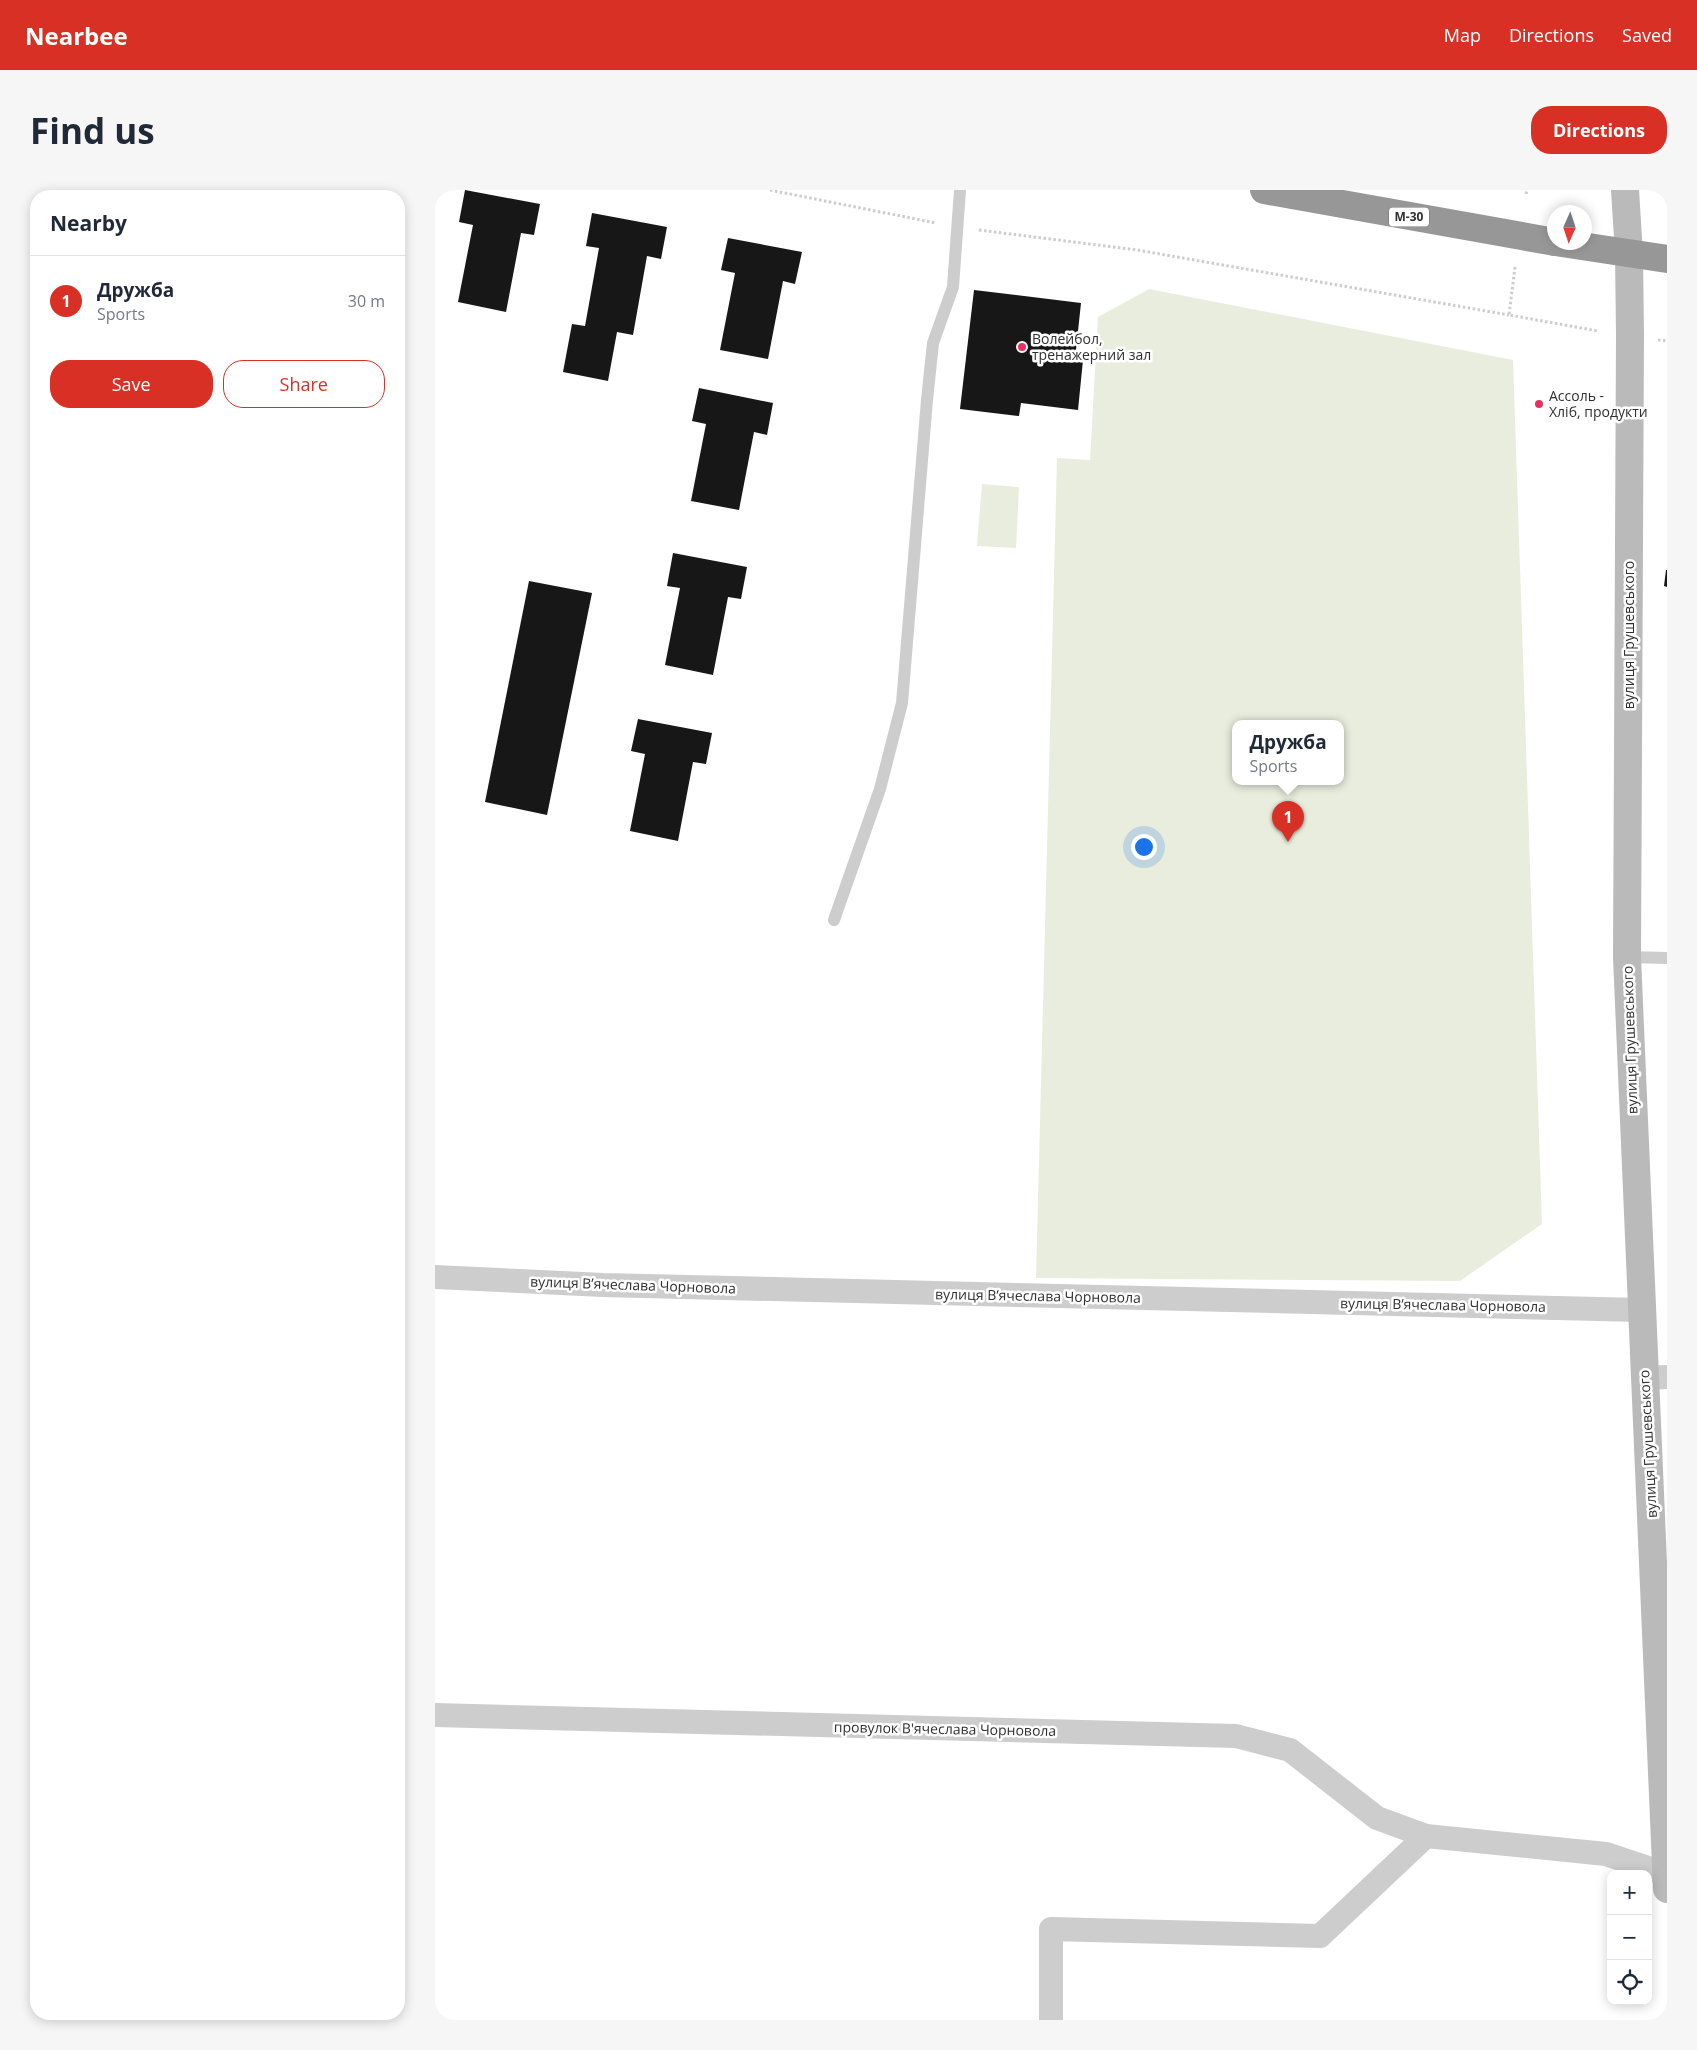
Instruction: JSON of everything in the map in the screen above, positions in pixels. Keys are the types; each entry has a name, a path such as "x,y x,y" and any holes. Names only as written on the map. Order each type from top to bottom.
{"highway":[{"name":"М-30","path":"1264,190 1547,241"},
{"name":"М-30","path":"1592,248 1667,259"}],"street":[{"name":"вулиця Грушевського","path":"1625,190 1629,254 1627,958 1641,1310 1656,1377 1667,1889"},
{"name":"вулиця Вʼячеслава Чорновола","path":"435,1276 603,1285 1641,1310"},
{"name":"провулок В'ячеслава Чорновола","path":"435,1715 1236,1736 1290,1750 1377,1818 1426,1836 1606,1854 1666,1874"},
{"path":"1051,2020 1051,1929 1320,1936 1426,1836"}],"lane":[{"path":"833,920 881,790 901,703 933,343 953,287 960,190"},
{"path":"1627,958 1667,958"}],"path":[{"path":"770,190 958,228 1137,250 1597,331"},
{"path":"1509,315 1515,267"}],"shaded area":[{"path":"1149,289 1513,360 1542,1224 1460,1281 1036,1278 1057,458 1090,460 1098,317"},
{"path":"982,484 1019,487 1016,548 977,546"}],"building":[{"path":"465,190 540,204 534,235 521,233 506,312 458,302 473,225 459,222"},
{"path":"592,213 667,227 661,259 647,256 633,335 617,332 608,381 563,372 572,324 585,326 599,248 586,246"},
{"path":"728,238 802,252 795,284 783,281 768,359 720,350 735,273 721,270"},
{"path":"974,290 1081,303 1075,359 1083,360 1078,410 1021,403 1019,416 960,409"},
{"path":"699,388 773,403 767,435 754,432 739,510 691,501 706,424 692,421"},
{"path":"673,553 747,567 741,599 728,597 713,675 665,665 680,588 667,586"},
{"path":"1667,570 1667,587 1664,586"},
{"path":"529,581 592,593 547,815 485,802"},
{"path":"638,719 712,733 706,764 693,762 678,841 630,831 645,754 631,751"}],"place":[{"name":"Волейбол, тренажерний зал","path":"1022,347"},
{"name":"Ассоль - Хліб, продукти","path":"1539,404"},
{"name":"Дружба","path":"1288,842"}]}
